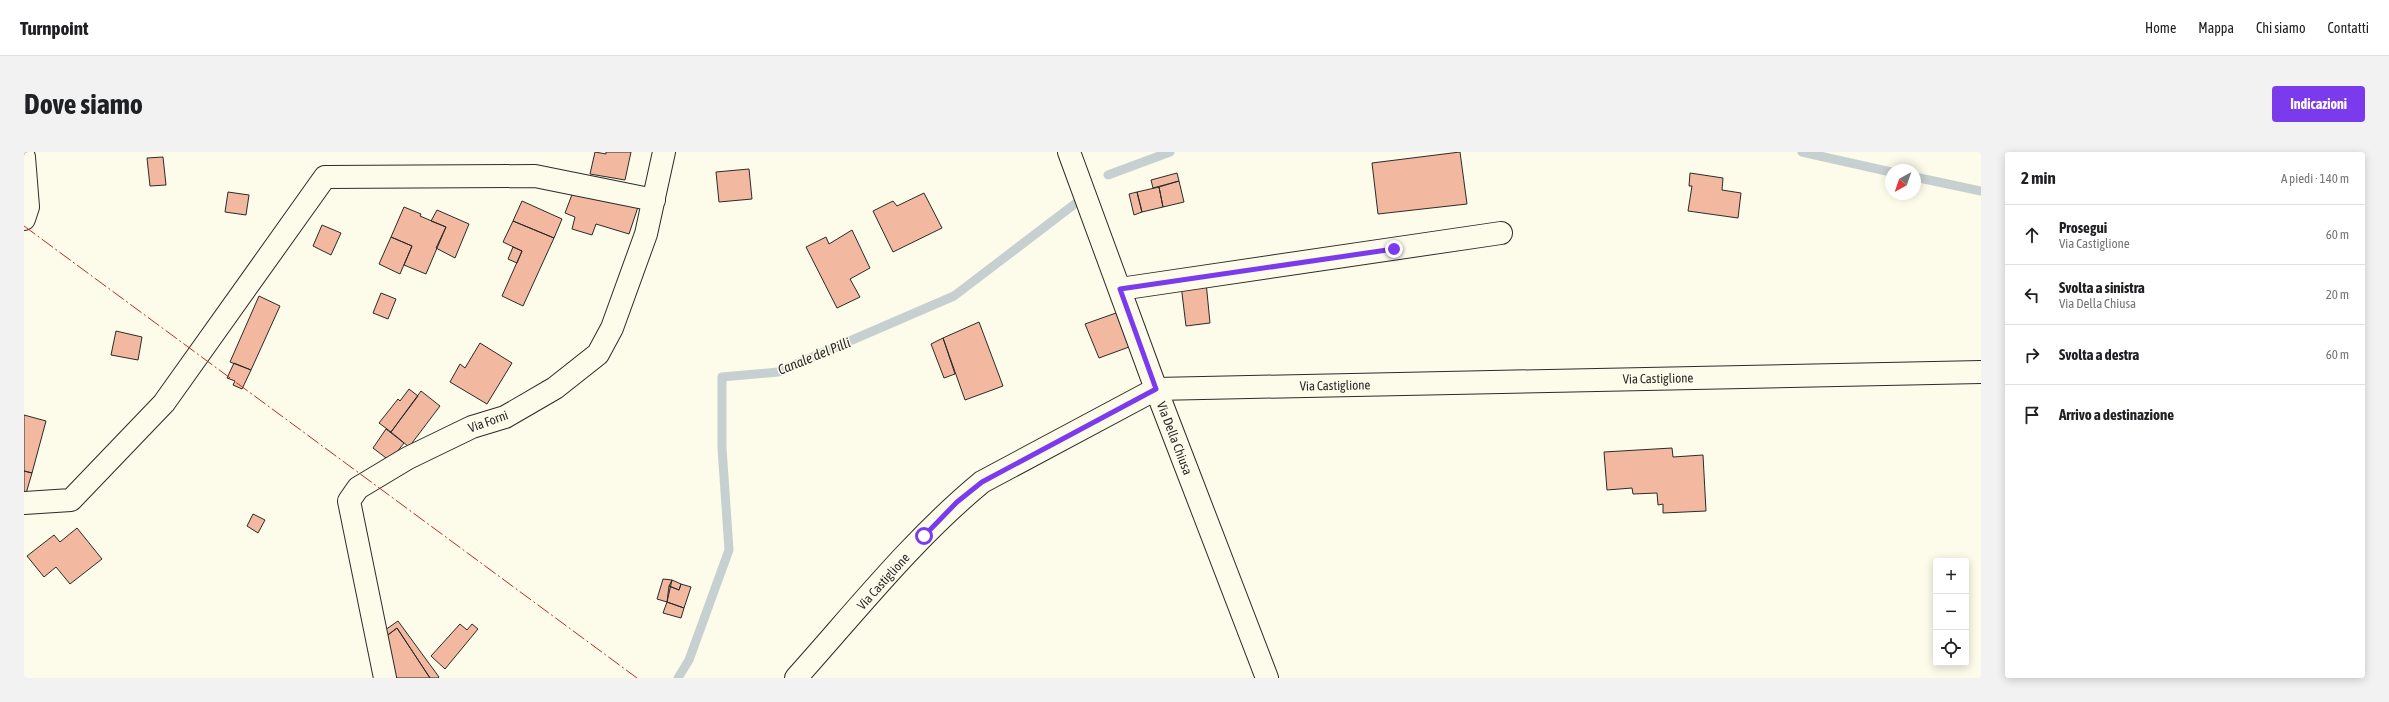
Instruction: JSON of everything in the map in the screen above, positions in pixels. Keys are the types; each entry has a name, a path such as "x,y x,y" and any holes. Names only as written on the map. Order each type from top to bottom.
{"street":[{"name":"Via Forni","path":"385,678 349,501 358,488 408,458 472,427 505,417 555,388 598,354 612,328 646,234 664,152"},
{"name":"Via Della Chiusa","path":"1069,152 1156,389 1267,678"},
{"path":"24,157 28,207 24,219"},
{"path":"24,503 71,500 164,403 325,177 535,176 654,200"},
{"path":"1120,289 1501,233"},
{"name":"Via Castiglione","path":"796,678 924,536 957,502 982,482 1156,389 1981,372"}],"building":[{"path":"595,152 606,154 606,152 631,152 625,180 590,174"},
{"path":"1460,152 1467,204 1378,214 1372,163"},
{"path":"163,157 166,185 150,186 147,158"},
{"path":"749,169 752,199 719,202 716,172"},
{"path":"1177,173 1179,181 1153,188 1151,180"},
{"path":"1690,173 1723,178 1722,190 1741,193 1738,218 1688,211 1692,186 1689,186"},
{"path":"1179,181 1184,202 1163,207 1159,187"},
{"path":"1159,187 1163,207 1142,212 1137,192"},
{"path":"228,192 249,195 246,215 225,212"},
{"path":"573,192 638,207 629,234 596,224 592,235 572,229 575,217 565,213"},
{"path":"1137,192 1142,212 1134,215 1129,194"},
{"path":"924,193 942,228 893,252 873,211 893,201 897,206"},
{"path":"522,201 562,219 554,238 513,221"},
{"path":"404,207 421,214 420,216 446,227 426,274 404,265 412,246 391,237"},
{"path":"437,210 469,224 455,258 436,248 446,227 431,221"},
{"path":"513,221 554,238 523,306 502,296 522,251 503,242"},
{"path":"322,225 341,233 331,255 313,246"},
{"path":"852,230 870,268 850,279 860,297 837,308 806,247 826,237 829,244"},
{"path":"391,237 412,246 400,274 379,264"},
{"path":"513,247 522,251 517,263 508,259"},
{"path":"1206,282 1210,323 1186,326 1181,285"},
{"path":"381,293 396,299 388,319 373,313"},
{"path":"259,296 280,306 251,370 230,362"},
{"path":"1116,313 1129,347 1099,358 1085,324"},
{"path":"979,322 1003,386 965,400 943,338"},
{"path":"116,331 142,337 138,360 111,355"},
{"path":"943,338 955,374 944,378 931,344"},
{"path":"480,343 512,363 487,404 450,382 460,364 465,368"},
{"path":"234,363 251,370 242,389 233,385 235,381 227,378"},
{"path":"409,389 418,396 391,432 379,423 398,399 400,401"},
{"path":"421,391 440,406 409,447 391,432"},
{"path":"24,415 46,421 32,473 24,471"},
{"path":"386,429 404,443 390,461 373,448"},
{"path":"1672,448 1673,457 1703,455 1706,511 1663,513 1663,504 1658,505 1657,493 1633,494 1632,488 1607,490 1604,452"},
{"path":"24,471 32,473 25,497 24,497"},
{"path":"253,514 265,520 258,533 247,526"},
{"path":"77,528 102,559 70,584 56,567 44,577 27,556 54,535 60,542"},
{"path":"663,579 672,580 667,602 657,599"},
{"path":"672,580 681,584 679,590 669,586"},
{"path":"681,584 691,587 684,608 667,602 669,586 679,590"},
{"path":"667,602 684,608 681,618 663,613"},
{"path":"398,621 439,677 438,678 430,678 397,628 388,635 385,630"},
{"path":"460,624 467,630 472,624 478,629 445,669 431,656"},
{"path":"397,628 430,678 394,678 385,637"}],"waterway":[{"name":"Canale del Pilli","path":"1108,175 1170,152"},
{"name":"Canale del Pilli","path":"1802,152 1885,171"},
{"name":"Canale del Pilli","path":"1921,178 1981,191"},
{"name":"Canale del Pilli","path":"678,678 689,660 729,550 722,448 722,377 778,372 954,296 1080,200"}],"power":[{"path":"24,226 637,678"}],"route":[{"path":"924,536 957,502 982,482 1156,389 1120,289 1394,249"}]}
